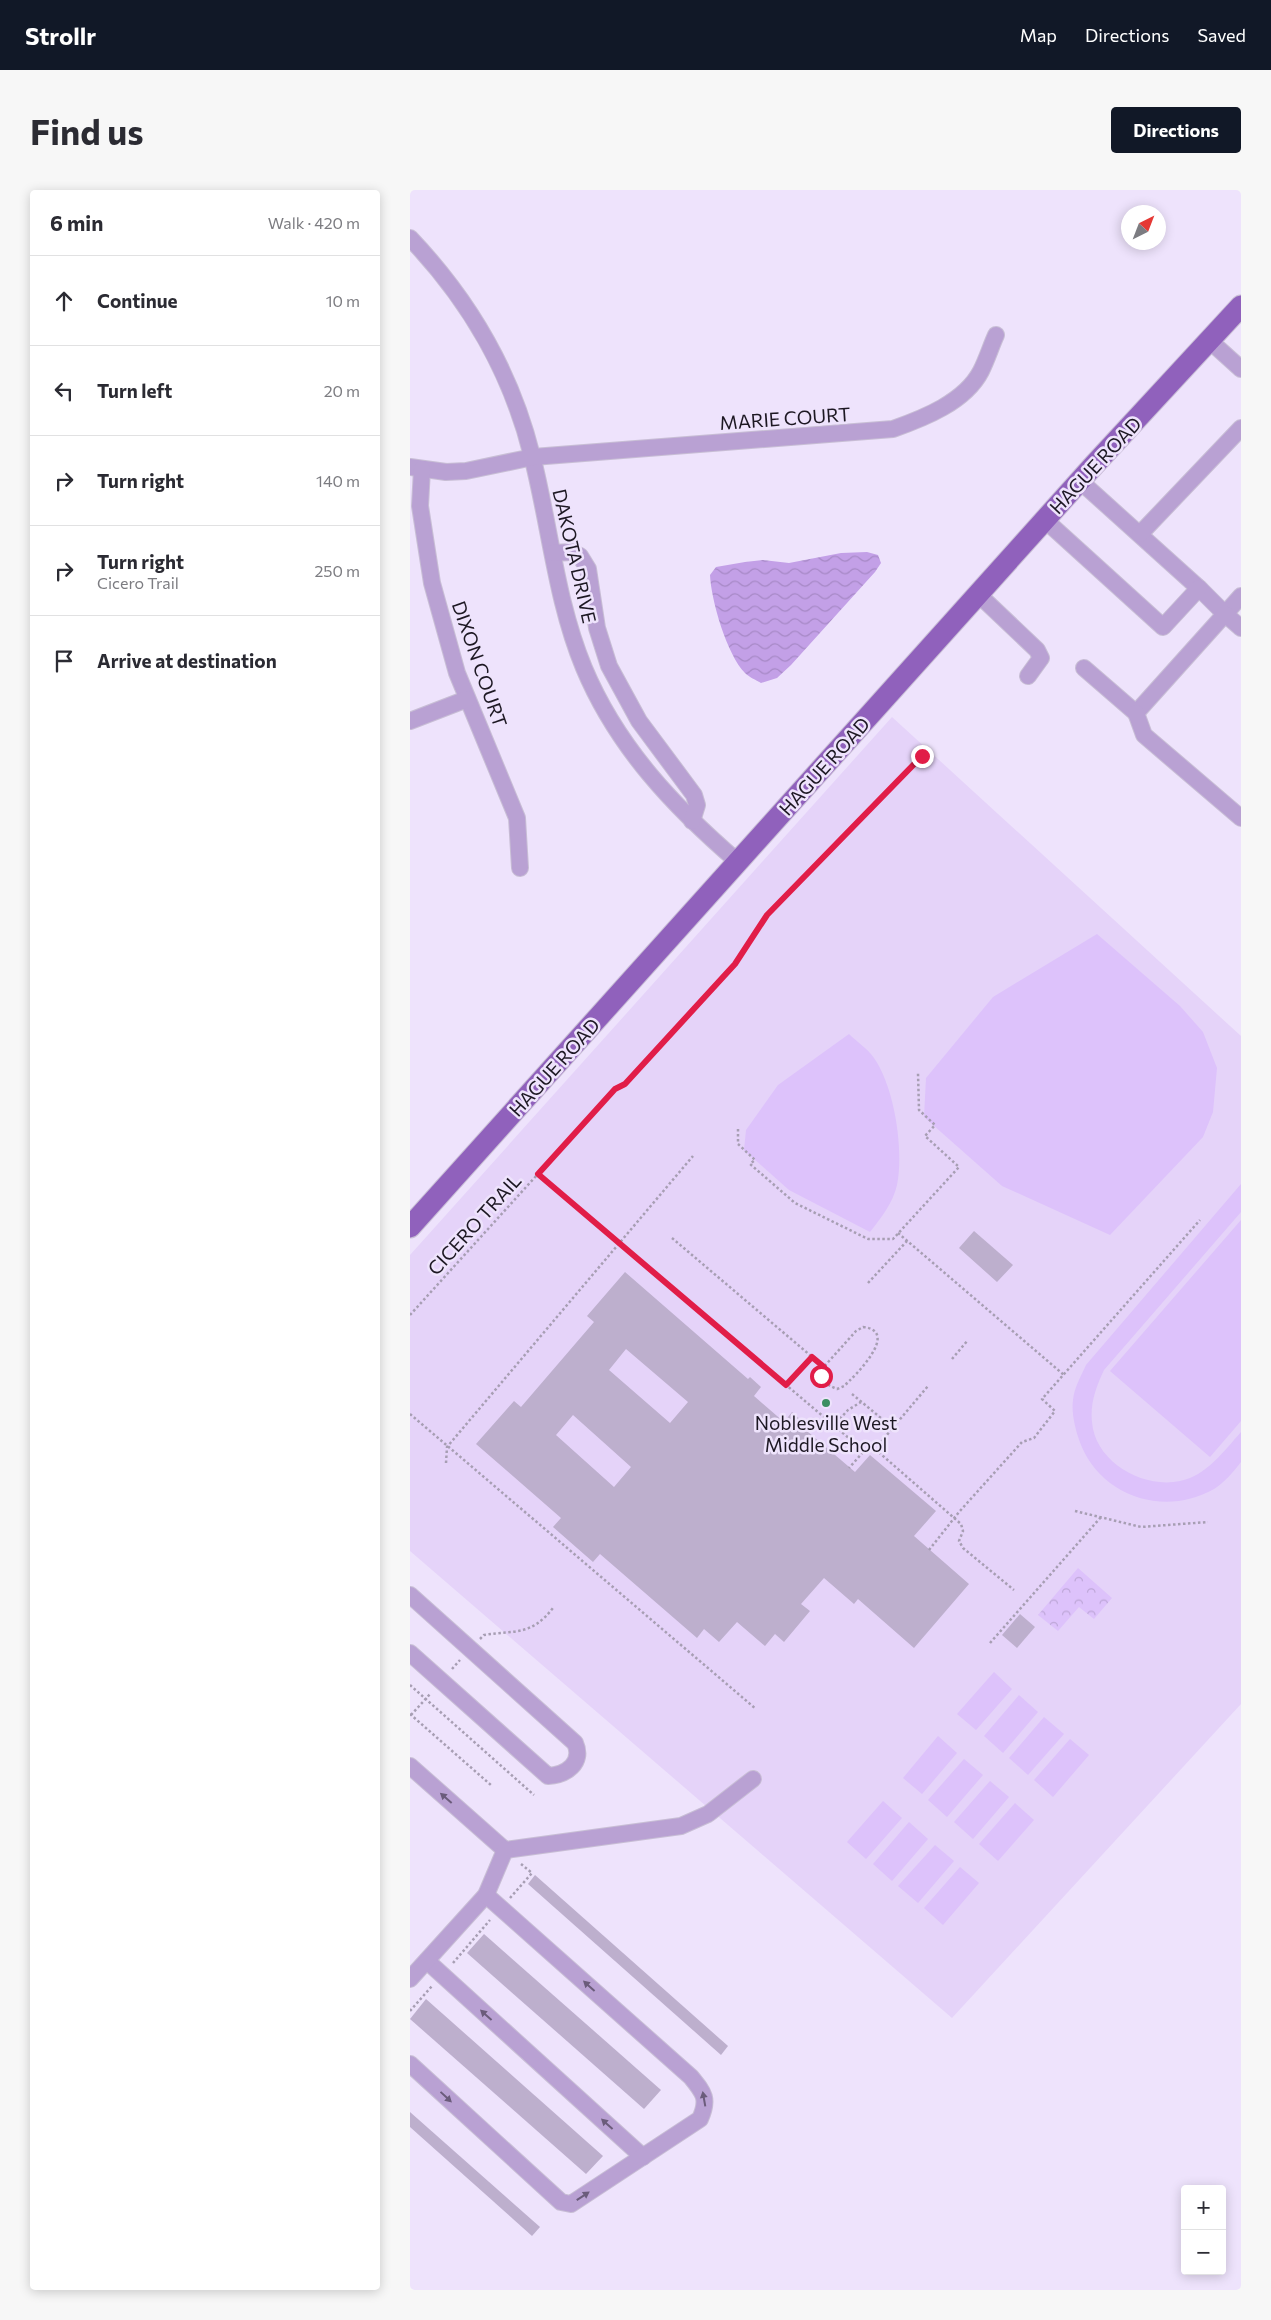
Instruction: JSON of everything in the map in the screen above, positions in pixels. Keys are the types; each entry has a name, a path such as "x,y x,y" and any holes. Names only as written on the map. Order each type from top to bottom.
{"main road":[{"name":"HAGUE ROAD","path":"413,1219 738,862 1080,480 1241,306"}],"street":[{"name":"DAKOTA DRIVE","path":"410,238 460,297 485,336 509,386 533,457 575,645 594,689 623,740 646,772 692,821 738,862"},
{"name":"MARIE COURT","path":"416,468 466,471 533,457 893,429 942,410 964,391 980,372 996,335"},
{"path":"1210,341 1241,369"},
{"path":"1140,534 1241,428"},
{"name":"DIXON COURT","path":"416,468 432,583 447,640 468,699 517,818 520,868"},
{"path":"1080,480 1241,628"},
{"path":"1045,520 1162,626 1199,588"},
{"path":"553,553 572,552 580,556 588,569 597,628 609,666 640,721 694,796 697,805 692,821"},
{"path":"978,594 1037,650 1041,658 1028,676"},
{"path":"1136,713 1241,596"},
{"path":"1084,668 1136,713 1144,735 1241,818"},
{"path":"410,721 468,699"},
{"path":"410,1595 575,1743 578,1750 577,1760 570,1769 558,1776 548,1776 410,1653"},
{"path":"410,1766 505,1850 681,1826 708,1814 753,1779"},
{"path":"410,1979 486,1894 505,1850"},
{"path":"410,2064 561,2202 571,2204 700,2119 706,2106 702,2090 691,2077 486,1894"},
{"path":"426,1961 643,2157"}],"path":[{"name":"CICERO TRAIL","path":"410,1315 615,1089 625,1084 735,964 767,915 922,756"},
{"path":"738,1129 738,1144 755,1160 750,1164 795,1203 868,1239 893,1238 959,1167 925,1136 936,1124 919,1110 918,1072"},
{"path":"446,1463 447,1447 693,1156"},
{"path":"538,1174 864,1451"},
{"path":"930,1550 954,1519 1022,1442 1034,1438 1055,1411 1042,1399 1200,1220"},
{"path":"898,1233 1064,1375"},
{"path":"672,1238 824,1367"},
{"path":"868,1283 907,1241"},
{"path":"863,1327 869,1328 875,1334 878,1340 877,1349 844,1386 837,1389 824,1383 821,1370 824,1367 856,1331 863,1327"},
{"path":"952,1359 968,1340"},
{"path":"786,1385 812,1357"},
{"path":"849,1468 864,1451 875,1449 928,1386"},
{"path":"852,1394 893,1428"},
{"path":"834,1426 848,1410 861,1402"},
{"path":"410,1414 756,1709"},
{"path":"875,1449 961,1524 964,1531 959,1541 963,1548 1014,1590"},
{"path":"1075,1511 1141,1527 1208,1522"},
{"path":"990,1643 1101,1518"},
{"path":"477,1641 484,1635 530,1628 541,1623 553,1608"},
{"path":"448,1674 463,1657"},
{"path":"410,1685 534,1795"},
{"path":"435,1688 410,1715 492,1786"},
{"path":"410,2011 532,1873 505,1850"}],"shaded area":[{"name":"Noblesville West Middle School","path":"892,717 1241,1036 1241,1704 952,2018 410,1551 410,1255"}],"green space":[{"path":"1097,934 1180,1006 1203,1032 1217,1068 1213,1112 1203,1137 1110,1235 1002,1186 924,1117 926,1078 993,997"},
{"path":"849,1034 872,1055 881,1071 892,1102 898,1138 899,1171 895,1192 886,1210 870,1232 789,1190 744,1150 746,1130 778,1085"},
{"path":"1241,1184 1241,1212 1104,1370 1094,1395 1092,1422 1095,1436 1111,1460 1123,1470 1151,1481 1180,1481 1198,1474 1214,1462 1241,1432 1241,1462 1229,1477 1218,1486 1195,1497 1176,1501 1156,1501 1137,1497 1119,1489 1104,1478 1091,1463 1081,1445 1074,1423 1073,1405 1075,1391 1086,1365"},
{"path":"1241,1220 1241,1421 1210,1457 1110,1371"},
{"path":"1078,1568 1112,1598 1094,1619 1079,1607 1058,1631 1038,1615"},
{"path":"994,1672 1012,1689 976,1730 957,1714"},
{"path":"1019,1695 1038,1712 1003,1753 984,1736"},
{"path":"1044,1717 1064,1734 1028,1775 1009,1758"},
{"path":"938,1736 957,1753 922,1794 903,1778"},
{"path":"1070,1739 1089,1755 1053,1797 1034,1780"},
{"path":"964,1759 983,1775 947,1817 928,1800"},
{"path":"990,1781 1009,1797 973,1839 954,1822"},
{"path":"883,1801 902,1818 866,1859 847,1842"},
{"path":"1015,1803 1034,1820 998,1861 979,1844"},
{"path":"909,1822 928,1839 892,1881 873,1864"},
{"path":"935,1845 954,1861 918,1903 898,1886"},
{"path":"960,1867 979,1883 943,1925 924,1908"}],"water":[{"path":"867,552 878,555 881,563 875,572 791,665 777,678 761,683 745,673 738,665 726,641 713,598 710,575 716,567 763,560 789,563 841,553"}],"building":[{"path":"974,1231 1013,1265 997,1282 959,1248"},
{"path":"625,1272 748,1379 750,1377 761,1387 754,1396 784,1422 792,1412 803,1422 800,1425 855,1472 870,1455 936,1511 914,1536 969,1584 914,1648 858,1599 854,1604 824,1578 801,1604 810,1611 784,1642 775,1634 765,1646 737,1622 719,1642 704,1629 697,1638 600,1554 593,1562 553,1527 561,1518 476,1444 514,1401 521,1407 594,1322 587,1316","holes":["626,1349 688,1402 670,1423 609,1370","573,1415 631,1467 614,1487 556,1435"]},
{"path":"1020,1614 1035,1627 1017,1648 1002,1635"},
{"path":"535,1875 728,2046 721,2055 528,1884"},
{"path":"484,1934 661,2090 644,2109 467,1953"},
{"path":"426,1999 603,2156 586,2174 410,2019"},
{"path":"410,2112 540,2227 532,2236 410,2127"}],"place":[{"name":"Noblesville West Middle School","path":"826,1403"}],"route":[{"path":"821,1376 821,1370 824,1367 812,1357 786,1385 538,1174 615,1089 625,1084 735,964 767,915 922,756"}]}
